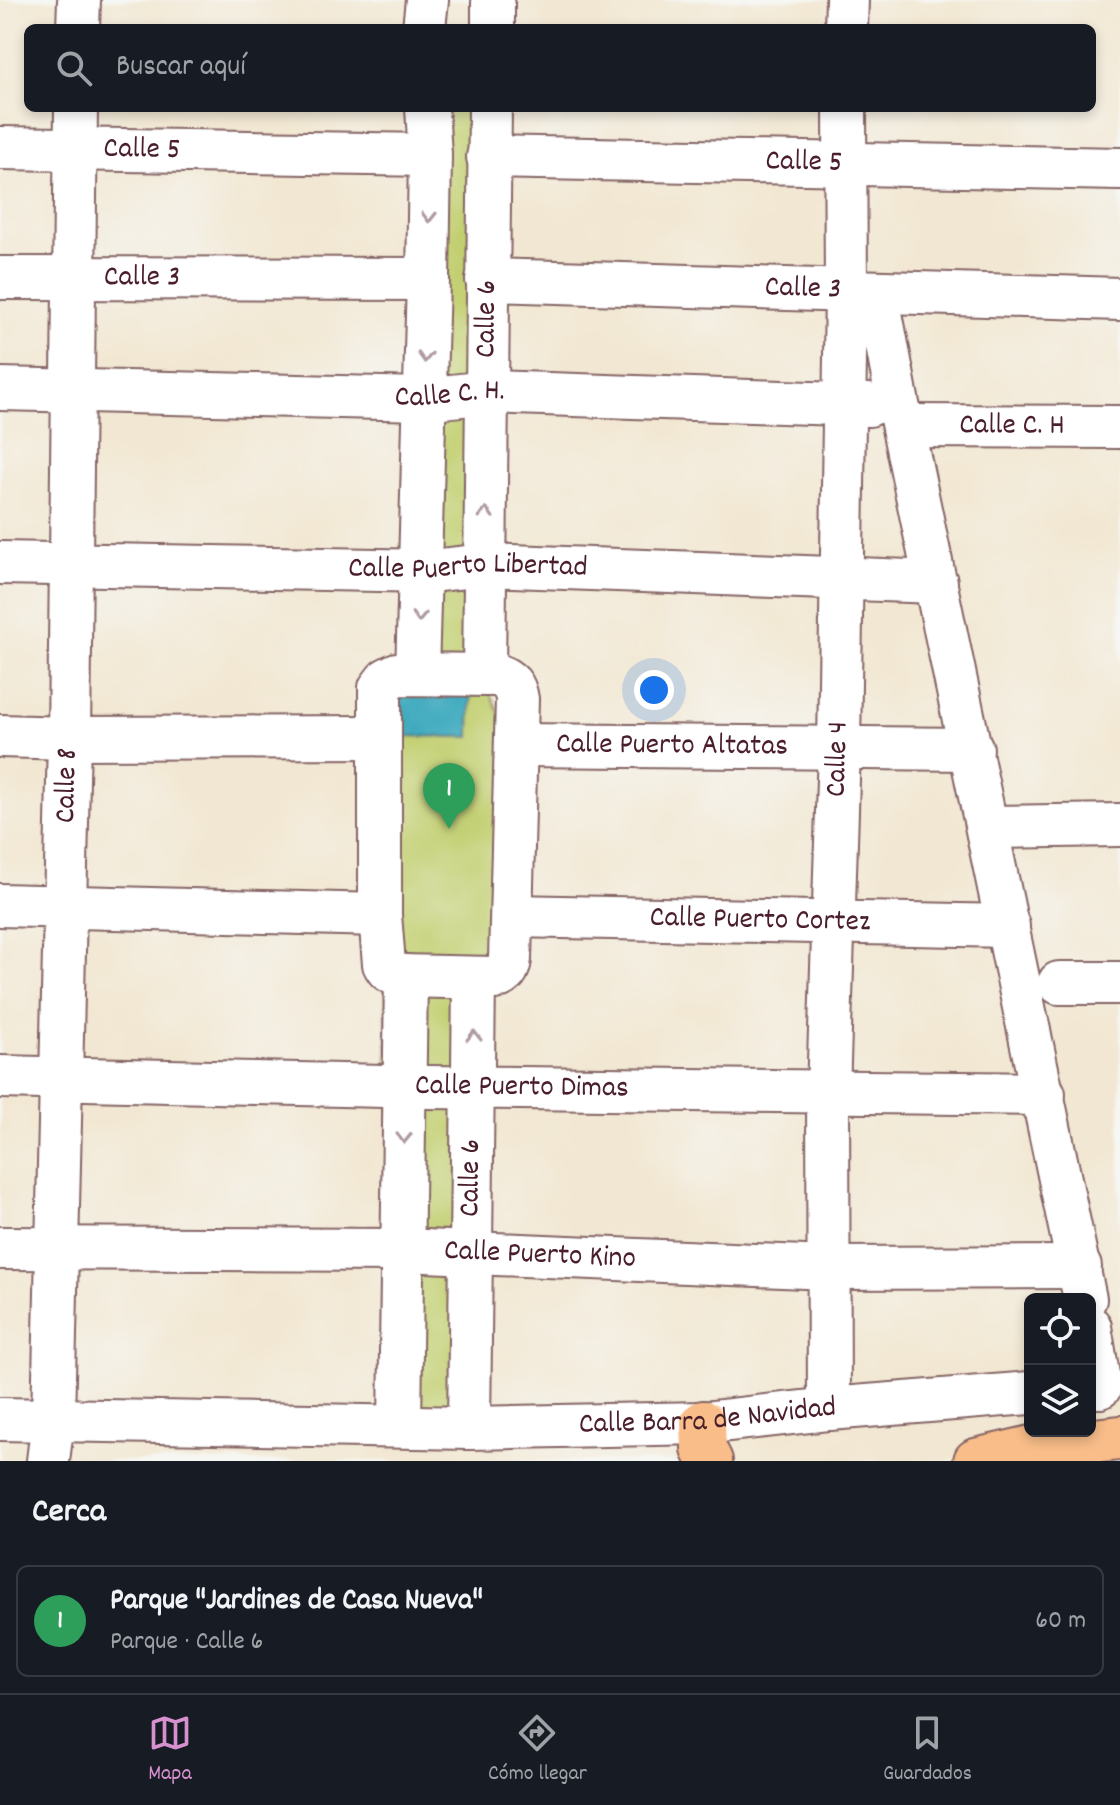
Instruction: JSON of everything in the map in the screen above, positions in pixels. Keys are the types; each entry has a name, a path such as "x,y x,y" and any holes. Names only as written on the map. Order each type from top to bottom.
{"highway":[{"path":"976,1461 1032,1448 1120,1438"}],"street":[{"path":"78,24 79,0"},
{"path":"424,24 427,0"},
{"path":"493,0 493,24"},
{"path":"846,24 847,0"},
{"name":"Calle 8","path":"48,1461 53,1420 69,738 76,112"},
{"name":"Calle 6","path":"417,674 428,279 430,155 427,112"},
{"name":"Calle 6","path":"484,675 490,112"},
{"name":"Calle 4","path":"829,1409 828,1093 839,748 843,405 861,292 844,164 845,112"},
{"name":"Calle 5","path":"0,148 430,155"},
{"name":"Calle 5","path":"488,157 1120,169"},
{"name":"Calle 3","path":"0,278 428,279"},
{"name":"Calle 3","path":"487,280 1120,299"},
{"path":"861,292 901,415 1082,1283"},
{"name":"Calle C. H.","path":"0,389 424,399 488,392 843,405 901,415"},
{"name":"Calle C. H","path":"901,415 1120,427"},
{"name":"Calle Puerto Libertad","path":"0,563 420,570 484,565 936,582"},
{"name":"Calle 6","path":"400,1426 405,1086 397,973 383,956 380,915 380,688 391,675 484,675 506,679 515,690 516,745 510,959 490,975 474,1088 469,1428"},
{"path":"0,736 380,737"},
{"name":"Calle Puerto Altatas","path":"516,745 972,749"},
{"path":"989,827 1120,825"},
{"path":"0,905 380,915"},
{"name":"Calle Puerto Cortez","path":"512,916 1008,926"},
{"path":"397,973 490,975"},
{"path":"1059,983 1120,983"},
{"name":"Calle Puerto Dimas","path":"0,1077 474,1088 1044,1094"},
{"name":"Calle Puerto Kino","path":"0,1248 402,1250 828,1268 1082,1283"},
{"path":"1096,1355 1103,1387"},
{"name":"Calle Barra de Navidad","path":"0,1419 469,1428 706,1442 829,1409 1024,1393"}],"green space":[{"path":"419,112 490,112 482,677 515,745 513,984 476,981 467,1421 401,1423 385,974 381,734 412,674"}],"water":[{"path":"396,688 471,689 470,737 395,736"}],"place":[{"name":"Parque \"Jardines de Casa Nueva\"","path":"449,829"}]}
